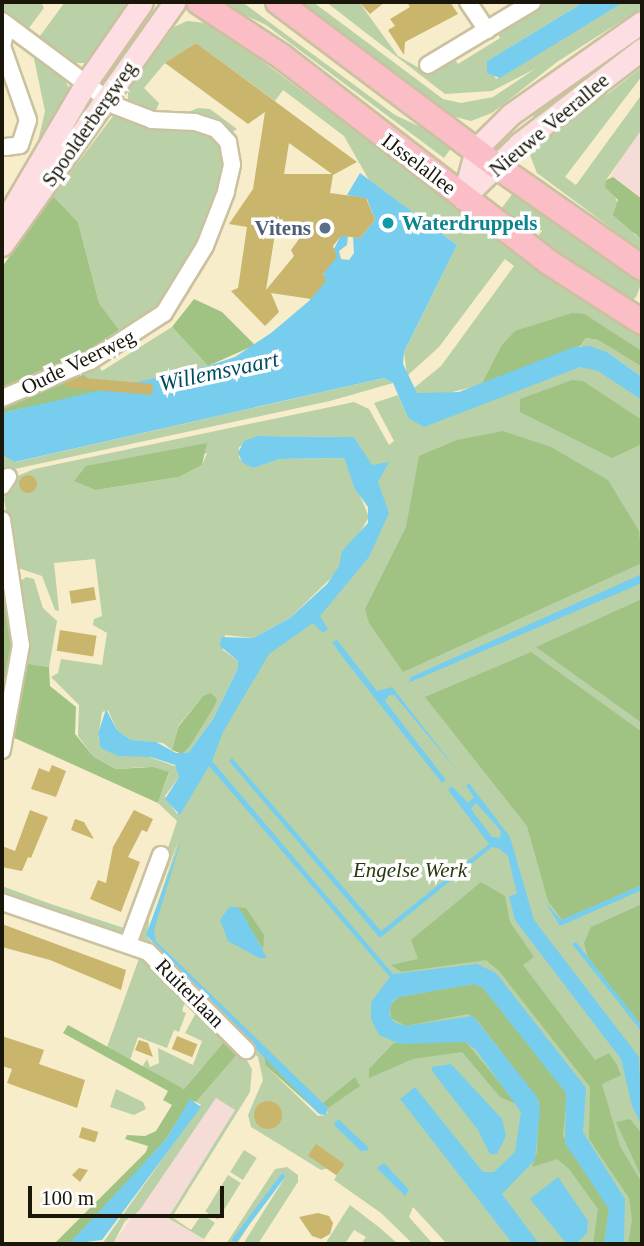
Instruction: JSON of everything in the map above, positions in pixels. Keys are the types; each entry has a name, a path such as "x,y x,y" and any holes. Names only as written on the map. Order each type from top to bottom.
{"main road":[{"name":"Spoolderbergweg","path":"2,226 86,83 142,2"},
{"name":"Spoolderbergweg","path":"2,245 175,2"},
{"name":"IJsselallee","path":"199,2 281,56 463,198 588,289 642,322"},
{"path":"278,2 498,167 642,268"},
{"name":"Nieuwe Veerallee","path":"463,198 476,149 511,114 642,22"},
{"name":"Nieuwe Veerallee","path":"463,198 551,118 642,49"}],"street":[{"path":"468,2 487,30"},
{"path":"428,65 533,2"},
{"name":"Oude Veerweg","path":"2,398 90,361 164,313 200,256 226,192 230,148 216,129 194,122 142,118 108,99 4,23"},
{"path":"4,23 2,46 28,120 19,145 6,147"},
{"path":"2,520 21,645 2,750"},
{"path":"128,944 161,855"},
{"name":"Ruiterlaan","path":"2,902 128,944 153,956 246,1050"}],"shaded area":[{"path":"642,122 642,206 608,181"},
{"path":"216,1098 236,1110 168,1218 210,1244 113,1244"}],"green space":[{"path":"2,2 41,2 44,8 26,32 2,11"},
{"path":"65,2 130,2 87,63 71,63 37,40"},
{"path":"217,2 242,2 395,115 455,143 444,158 266,25"},
{"path":"291,2 313,2 443,99 461,103 493,97 535,69 492,91 445,94 326,2 359,2 398,56 426,72 453,57 458,64 500,38 496,30 543,2 584,2 487,61 496,79 624,2 642,2 642,8 557,62 492,113 471,121 448,115"},
{"path":"187,21 206,23 246,49 398,163 642,334 642,351 585,314 501,346 481,385 440,395 417,393 414,388 441,366 514,266 505,259 439,347 407,376 404,352 457,245 369,180 344,136 283,90 275,101 196,43 164,64 144,88 159,103 155,113 128,104 128,89 174,27"},
{"path":"642,36 642,40 536,120 532,114"},
{"path":"33,54 62,74 70,90 36,150 45,111"},
{"path":"642,67 642,76 565,177 576,185 642,94 642,129 606,180 634,234 642,240 642,251 537,173 530,155 531,148 583,102 609,93"},
{"path":"198,108 210,109 237,129 229,134 184,114"},
{"path":"113,116 142,125 189,127 216,137 226,153 220,191 195,251 158,310 123,335 99,303 78,222 53,196"},
{"path":"613,177 642,199 642,240 613,215 618,200 605,187 606,180"},
{"path":"516,189 642,282 636,297 629,303 535,240 542,231 531,223 524,233 498,213"},
{"path":"53,196 78,222 99,303 123,335 2,393 2,267"},
{"path":"194,299 222,312 255,345 208,366 172,327"},
{"path":"572,313 585,314 642,351 642,367 598,340 586,338 580,346 481,385 501,346 515,331"},
{"path":"172,327 208,366 101,392 81,371 97,364 102,371"},
{"path":"586,338 598,340 642,367 642,377 607,352 580,346"},
{"name":"Engelse Werk","path":"581,356 642,387 642,1244 447,1244 413,1207 409,1217 433,1244 413,1244 381,1213 334,1180 344,1164 321,1170 251,1127 248,1115 263,1080 258,1057 137,940 177,821 158,803 169,773 145,767 116,769 94,757 78,736 79,705 51,677 58,673 61,659 102,665 107,633 93,625 94,619 102,616 95,559 54,563 59,611 55,610 42,576 15,567 4,498 15,477 34,469 354,402 369,409 389,445 394,441 374,403 398,395 408,418","holes":["258,436 354,437 367,459 376,526 299,623 254,656 177,814 165,796 179,777 177,767 98,738 102,712 108,710 117,730 131,740 163,743 172,750 178,726 203,696 195,736 182,754 188,753 213,719 238,668 238,661 223,650 225,635 253,638 290,618 336,573 369,517 344,458 280,459 253,468 239,458 239,447","207,453 202,465 179,477 96,490","179,839 150,926 153,938 328,1112 325,1115 318,1116 265,1065 264,1055 148,938 149,919"]},
{"path":"81,371 101,392 2,413 2,403"},
{"path":"384,378 393,383 330,401 10,470 2,466 5,454 16,462"},
{"path":"572,380 583,381 642,420 642,444 612,458 520,412 520,399"},
{"path":"503,431 551,447 608,480 639,531 642,563 403,672 369,623 365,609 406,527 419,456 457,440"},
{"path":"207,443 202,465 179,477 96,490 74,481 86,466"},
{"path":"2,547 14,640 2,721"},
{"path":"26,577 34,579 43,608 57,621 49,667 23,663 18,583"},
{"path":"642,599 642,723 536,647"},
{"path":"531,652 642,732 642,885 562,920 548,901 527,826 425,697"},
{"path":"23,663 49,667 50,686 76,707 75,734 94,757 116,769 153,767 169,772 158,803 10,736"},
{"path":"211,693 217,699 214,707 189,747 182,754 172,750 178,727 203,696"},
{"path":"481,882 505,896 510,922 534,957 523,965 595,1060 609,1053 617,1065 621,1075 602,1084 620,1146 642,1183 642,1244 628,1244 632,1220 629,1198 589,1139 590,1087 499,971 486,960 401,972 391,965 418,959 411,940"},
{"path":"2,886 130,930 124,937 2,898"},
{"path":"642,904 642,1026 588,958 584,943 591,927"},
{"path":"237,907 246,908 264,935 263,949"},
{"path":"141,953 186,998 182,1011 186,1013 179,1032 174,1030 167,1048 138,1037 130,1060 107,1047"},
{"path":"474,984 483,988 567,1093 563,1136 609,1209 604,1244 593,1244 598,1209 569,1169 557,1159 532,1167 537,1152 539,1101 477,1020 468,1014 406,1026 391,1018 390,1005 399,997"},
{"path":"199,1007 228,1037 184,1089 142,1067 147,1059 150,1067 159,1063 158,1048 193,1065 202,1041 185,1033"},
{"path":"68,1025 184,1089 228,1037 241,1050 196,1102 190,1100 167,1138 69,1244 54,1244 146,1152 148,1146 125,1139 127,1135 145,1136 156,1131 172,1105 163,1100 168,1091 63,1033"},
{"path":"466,1042 518,1105 500,1097 462,1052 413,1059 369,1078 369,1069 394,1043"},
{"path":"241,1050 252,1069 250,1092 172,1217 191,1230 202,1214 215,1223 204,1239 212,1244 168,1218 235,1110 216,1098 139,1211 125,1221 113,1244 102,1244 201,1105 196,1102"},
{"path":"264,1055 319,1110 321,1115 265,1065"},
{"path":"355,1077 360,1086 328,1108 323,1103"},
{"path":"116,1089 143,1102 146,1109 134,1115 110,1107"},
{"path":"630,1119 642,1134 642,1178 616,1122"},
{"path":"244,1150 257,1158 243,1180 230,1172"},
{"path":"287,1167 298,1175 298,1182 258,1244 243,1244 286,1176 282,1173 237,1244 226,1244 275,1169"},
{"path":"228,1175 241,1183 218,1219 205,1211"},
{"path":"350,1205 398,1244 361,1244 366,1237 354,1230 345,1244 325,1244"}],"water":[{"path":"584,2 624,2 500,78 487,73 487,61"},
{"name":"Willemsvaart","path":"360,173 457,245 404,352 403,364 417,393 459,392 574,347 589,346 607,352 642,377 642,400 598,371 580,367 424,427 408,418 393,383 384,378 15,462 2,455 2,413 208,366 235,357 271,333 309,301 324,280 323,271 341,235 348,236 347,245 339,251 341,259 349,260 354,253 353,237 360,238 375,220 367,199 347,195"},
{"path":"258,436 354,437 372,465 389,462 378,482 389,513 369,557 320,616 328,629 323,633 313,623 269,654 223,732 212,761 393,974 477,964 496,973 586,1088 583,1132 625,1199 624,1244 604,1244 609,1209 565,1143 566,1093 483,988 474,984 399,997 392,1002 389,1014 394,1022 406,1026 473,1016 537,1097 540,1108 535,1160 502,1194 539,1244 513,1244 400,1099 415,1087 483,1172 494,1172 515,1152 521,1112 476,1050 466,1042 400,1044 379,1035 371,1019 371,1002 390,977 209,766 180,815 165,799 179,777 175,765 151,757 118,756 101,748 98,734 106,709 117,730 131,740 156,742 176,753 188,753 213,719 238,668 238,661 220,646 221,637 253,638 290,618 327,584 339,566 342,551 368,523 368,507 355,489 344,458 280,459 253,468 243,463 238,453 244,441"},
{"path":"642,574 642,583 408,683 411,677"},
{"path":"337,640 377,691 392,687 460,774 394,695 389,695 385,701 446,780 442,783 344,659 332,642"},
{"path":"232,758 381,931 489,844 448,790 452,786 468,803 474,797 466,786 469,783 510,837 534,920 639,1057 642,1126 632,1106 621,1059 515,920 509,896 517,894 508,856 500,849 492,847 380,938 229,761","holes":["476,803 501,831 500,838 492,837 471,809"]},
{"path":"182,838 154,930 156,941 328,1108 326,1115 319,1114 146,935"},
{"path":"642,885 642,890 560,926 545,902 561,920"},
{"path":"229,907 237,907 244,916 267,958 259,958 228,941 220,920"},
{"path":"576,942 642,1026 642,1032 572,944"},
{"path":"451,1064 502,1119 506,1136 497,1154 490,1154 478,1130 432,1071 432,1067"},
{"path":"190,1099 201,1107 102,1240 69,1244 167,1138"},
{"path":"338,1119 368,1150 361,1151 334,1125"},
{"path":"384,1163 409,1190 405,1196 377,1168"},
{"path":"282,1173 286,1176 235,1243 231,1240"},
{"path":"558,1177 588,1221 587,1233 576,1244 567,1244 530,1199"}],"building":[{"path":"359,2 385,2 370,14"},
{"path":"407,2 450,2 458,14 405,42 404,55 388,30 395,26 390,19 410,7"},
{"path":"196,43 357,162 333,175 330,193 366,198 375,220 360,238 341,236 333,246 337,257 323,274 326,281 311,299 271,293 279,312 265,326 231,291 238,288 247,227 229,224 253,189 265,112 248,124 165,63","holes":["289,143 332,174 284,174","278,215 284,232 302,235 291,250 294,256 266,290"]},
{"path":"213,371 215,381 181,389 179,381"},
{"path":"66,376 153,384 152,395 65,387"},
{"path":"28,475 34,478 37,484 34,490 28,493 22,490 19,484 22,478"},
{"path":"94,587 96,600 71,604 69,591"},
{"path":"60,630 97,636 93,657 57,651"},
{"path":"52,765 66,771 56,797 31,789 39,768 49,772"},
{"path":"30,810 48,817 31,858 28,857 22,871 2,867 2,846 15,851"},
{"path":"134,810 153,819 147,832 142,830 128,857 140,862 121,912 90,899 98,880 106,883 113,847"},
{"path":"75,819 84,822 94,839 71,830"},
{"path":"2,924 126,970 121,990 50,960 2,947"},
{"path":"2,1036 44,1050 39,1064 85,1080 77,1108 7,1083 12,1069 2,1066"},
{"path":"177,1036 197,1044 192,1057 172,1049"},
{"path":"139,1040 148,1043 153,1057 135,1050"},
{"path":"268,1101 278,1105 282,1115 278,1125 268,1129 258,1125 254,1115 258,1105"},
{"path":"82,1127 98,1132 95,1142 79,1138"},
{"path":"316,1144 345,1164 337,1176 308,1155"},
{"path":"79,1168 88,1170 80,1182 72,1175"},
{"path":"318,1213 329,1216 333,1223 330,1234 321,1239 312,1236 299,1217"}],"place":[{"name":"Waterdruppels","path":"388,223"},
{"name":"Vitens","path":"325,228"}]}
